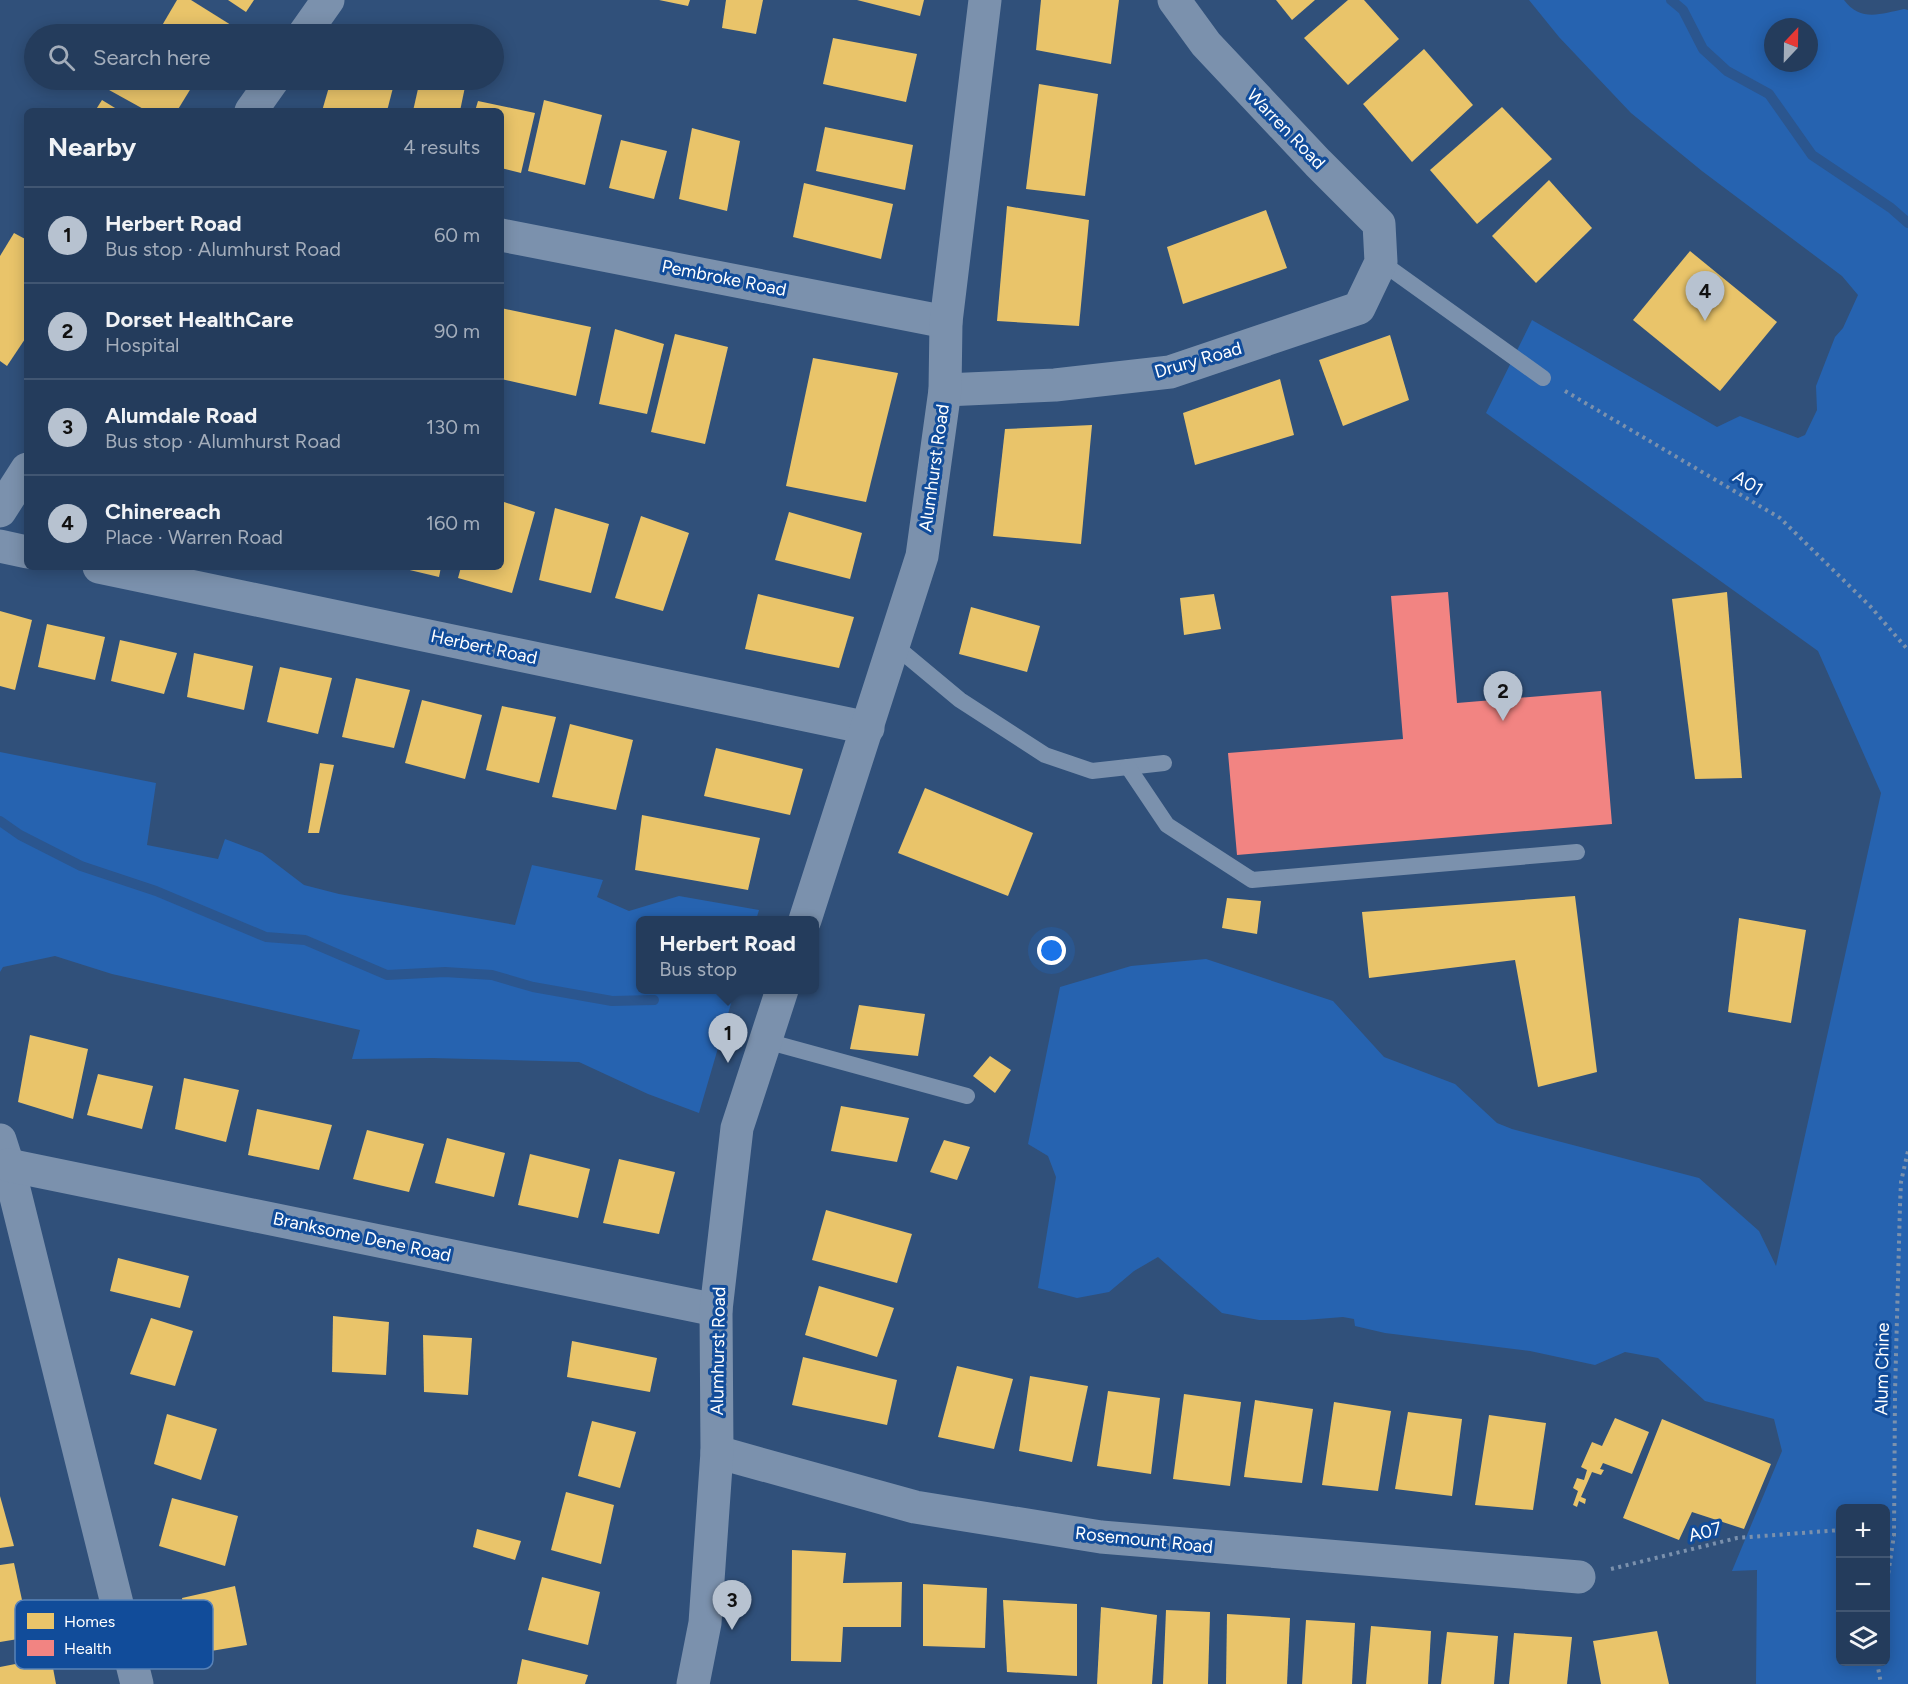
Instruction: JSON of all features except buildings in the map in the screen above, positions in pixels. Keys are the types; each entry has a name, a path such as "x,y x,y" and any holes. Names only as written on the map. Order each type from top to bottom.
{"street":[{"path":"311,24 328,0"},
{"name":"Alumhurst Road","path":"807,916 922,556 945,390 946,322 985,0"},
{"name":"Warren Road","path":"1174,0 1206,44 1379,224 1381,262"},
{"path":"253,108 266,90"},
{"name":"Pembroke Road","path":"504,236 946,322"},
{"name":"Drury Road","path":"945,390 1055,385 1170,372 1359,308 1381,262"},
{"path":"0,511 24,474"},
{"path":"0,546 24,551"},
{"name":"Herbert Road","path":"113,570 868,728"},
{"name":"Alumhurst Road","path":"693,1684 705,1623 717,1452 716,1310 737,1128 781,994"},
{"name":"Branksome Dene Road","path":"116,1600 4,1152 716,1310"},
{"name":"Rosemount Road","path":"717,1452 915,1507 1101,1538 1579,1577"},
{"name":"Branksome Dene Road","path":"133,1669 137,1684"}],"lane":[{"path":"1381,262 1544,378"},
{"path":"894,645 960,700 1045,755 1092,771 1164,763"},
{"path":"1128,766 1167,825 1252,880 1577,852"},
{"path":"766,1041 967,1096"}],"path":[{"name":"A01","path":"1544,378 1780,518 1870,606 1908,650"},
{"name":"Alum Chine","path":"1890,1562 1894,1535 1900,1204 1901,1182 1908,1151"},
{"name":"A07","path":"1579,1577 1737,1538 1836,1530"},
{"path":"1890,1534 1894,1535"},
{"path":"1878,1666 1881,1684"}],"shaded area":[{"path":"1529,0 1844,0 1850,7 1864,14 1908,10 1908,1684 1756,1684 1757,1570 1732,1571 1782,1451 1774,1419 1705,1401 1658,1358 1625,1352 1595,1365 1530,1351 1385,1333 1355,1326 1354,1319 1343,1317 1259,1320 1222,1313 1158,1257 1134,1271 1109,1292 1077,1298 1038,1288 1056,1177 1048,1156 1028,1144 1060,987 1131,966 1206,959 1333,1001 1384,1057 1455,1084 1497,1123 1512,1129 1699,1178 1759,1231 1776,1266 1881,793 1818,651 1486,413 1532,320 1717,427 1740,416 1798,438 1805,435 1817,410 1816,386 1835,337 1843,328 1858,295 1842,276 1702,171 1631,113 1559,37"},
{"path":"0,752 156,783 147,845 218,859 225,839 262,853 304,885 339,894 515,925 532,865 603,880 597,897 629,911 679,896 759,910 757,916 636,916 636,994 734,994 699,1113 648,1094 579,1062 432,1058 352,1059 360,1030 112,974 55,956 3,967 0,972"}],"waterway":[{"path":"1671,0 1683,10 1703,49 1727,71 1769,94 1812,155 1891,208 1908,223"},
{"path":"0,821 20,835 81,866 156,891 266,937 305,940 387,975 445,972 492,975 533,987 612,1001 654,1000"}],"place":[{"name":"Chinereach","path":"1705,321"},
{"name":"Dorset HealthCare","path":"1503,721"},
{"name":"Herbert Road","path":"728,1063"},
{"name":"Alumdale Road","path":"732,1630"}]}
